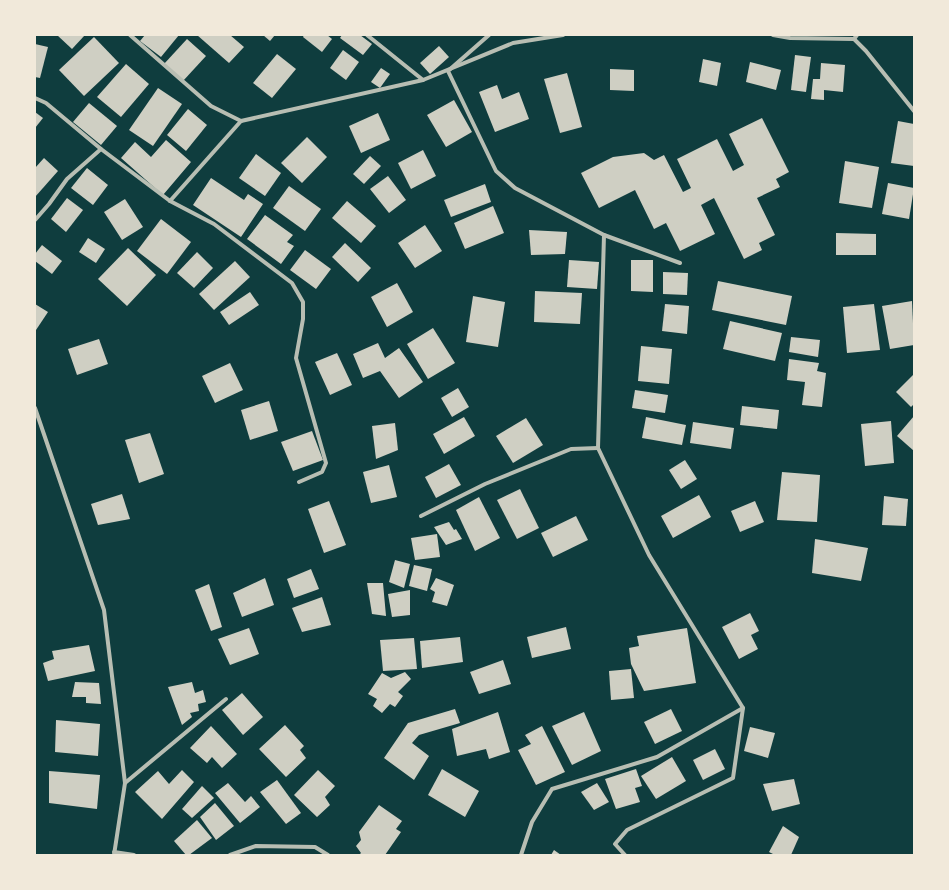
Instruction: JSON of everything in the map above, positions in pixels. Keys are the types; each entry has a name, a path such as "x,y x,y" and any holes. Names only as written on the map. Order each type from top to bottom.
{"street":[{"path":"130,35 211,106 241,121"},
{"path":"367,35 423,80"},
{"path":"448,71 489,35"},
{"path":"170,201 241,121 423,80 513,43 563,35"},
{"path":"772,35 790,38 855,37 914,111"},
{"path":"448,71 496,171 515,188 604,235 680,263"},
{"path":"35,98 52,108 101,149 170,201 214,224 292,283 303,302 303,319 296,358 326,463 322,472 299,482"},
{"path":"35,220 67,179 101,149"},
{"path":"604,235 598,448 649,555 743,708 733,778 627,830 615,844 625,855"},
{"path":"35,408 104,610 125,783 114,853 134,855"},
{"path":"421,516 485,484 571,449 598,448"},
{"path":"125,783 226,699"},
{"path":"521,855 532,822 552,789 658,757 743,708"},
{"path":"230,855 256,846 315,847 328,855"}],"building":[{"path":"57,35 85,35 72,49"},
{"path":"145,35 179,35 161,57 140,41"},
{"path":"197,35 230,35 244,47 229,63"},
{"path":"263,35 275,35 270,41"},
{"path":"304,35 327,35 332,39 322,52 303,37"},
{"path":"342,35 360,35 372,44 363,55 340,38"},
{"path":"94,37 119,63 84,96 59,70"},
{"path":"187,39 206,56 183,81 164,64"},
{"path":"35,44 48,47 40,78 35,77"},
{"path":"439,46 449,57 430,74 420,63"},
{"path":"343,50 359,62 346,80 330,68"},
{"path":"277,54 296,69 272,98 253,83"},
{"path":"795,55 811,57 806,92 791,90"},
{"path":"703,59 721,63 717,86 699,82"},
{"path":"750,62 781,70 776,90 746,82"},
{"path":"821,63 845,65 843,92 824,90 824,100 811,99 813,79 820,79"},
{"path":"126,64 149,84 121,117 97,97"},
{"path":"381,68 390,74 380,88 371,82"},
{"path":"610,69 634,70 634,91 610,90"},
{"path":"567,73 582,127 560,133 544,79"},
{"path":"497,85 502,99 519,92 529,119 495,132 479,92"},
{"path":"158,88 182,104 153,146 129,130"},
{"path":"454,100 472,132 446,147 427,115"},
{"path":"89,103 117,126 101,145 73,122"},
{"path":"188,109 207,125 186,151 167,135"},
{"path":"35,112 43,118 35,128"},
{"path":"378,113 390,140 361,153 349,126"},
{"path":"762,118 789,172 776,179 780,187 757,198 775,235 759,243 762,250 744,259 714,198 701,205 715,234 680,251 666,223 654,229 635,190 599,208 581,173 613,157 644,153 654,160 664,155 683,192 691,188 677,159 717,139 733,171 744,165 729,134"},
{"path":"898,121 914,124 914,166 891,163"},
{"path":"307,137 327,157 302,183 281,163"},
{"path":"166,140 191,162 163,195 121,158 135,142 151,157"},
{"path":"423,150 436,176 411,189 398,163"},
{"path":"256,154 281,173 265,196 239,178"},
{"path":"370,156 381,166 364,184 353,174"},
{"path":"44,158 58,171 35,197 35,168"},
{"path":"845,161 879,167 872,208 839,203"},
{"path":"87,168 108,185 93,205 71,188"},
{"path":"388,176 406,200 389,213 370,189"},
{"path":"211,178 244,200 248,194 263,204 241,237 193,205"},
{"path":"888,183 914,188 909,219 882,214"},
{"path":"485,184 491,202 451,217 444,200"},
{"path":"289,186 321,209 305,231 273,208"},
{"path":"67,198 83,210 66,232 51,219"},
{"path":"125,199 143,227 122,240 104,212"},
{"path":"347,201 376,226 361,243 332,218"},
{"path":"493,206 504,233 465,249 454,223"},
{"path":"265,215 293,235 287,242 294,246 281,264 247,239"},
{"path":"161,219 191,242 167,274 137,251"},
{"path":"425,225 442,251 415,268 398,243"},
{"path":"529,230 567,232 565,254 531,255"},
{"path":"836,233 876,234 876,255 836,255"},
{"path":"88,238 105,249 96,263 79,252"},
{"path":"345,243 371,268 358,282 332,257"},
{"path":"42,245 62,261 52,274 35,261 35,254"},
{"path":"128,248 156,275 127,306 98,279"},
{"path":"305,250 331,269 316,289 290,270"},
{"path":"197,252 213,268 194,288 177,273"},
{"path":"569,260 599,262 597,289 567,287"},
{"path":"631,260 653,260 653,292 631,291"},
{"path":"235,261 250,277 214,310 199,294"},
{"path":"663,272 688,273 687,295 663,294"},
{"path":"718,281 792,296 786,325 712,310"},
{"path":"397,283 413,312 387,327 371,297"},
{"path":"535,291 582,293 580,324 534,322"},
{"path":"250,292 259,305 229,325 220,312"},
{"path":"473,296 505,302 498,347 466,342"},
{"path":"912,301 914,345 890,349 882,306"},
{"path":"35,304 48,312 36,330 35,330"},
{"path":"665,304 689,306 687,334 662,331"},
{"path":"874,304 880,350 847,353 843,307"},
{"path":"730,321 782,333 775,361 723,349"},
{"path":"433,328 455,363 428,379 407,344"},
{"path":"791,337 820,340 818,357 789,352"},
{"path":"99,339 108,364 77,375 68,349"},
{"path":"378,343 385,358 399,348 423,382 399,398 380,371 363,378 353,354"},
{"path":"641,346 672,349 669,384 638,381"},
{"path":"337,353 352,385 330,395 315,362"},
{"path":"789,359 819,363 817,371 826,373 822,407 802,405 805,382 787,380"},
{"path":"230,363 243,390 215,403 202,376"},
{"path":"914,374 914,404 911,407 896,392"},
{"path":"458,388 469,407 452,417 441,398"},
{"path":"635,390 668,395 665,413 632,408"},
{"path":"269,401 278,431 250,440 241,410"},
{"path":"742,406 779,410 777,429 740,425"},
{"path":"914,416 914,451 897,436"},
{"path":"464,417 475,436 444,454 433,434"},
{"path":"646,417 686,425 682,445 642,438"},
{"path":"526,418 543,445 513,463 496,436"},
{"path":"891,421 894,463 865,466 861,424"},
{"path":"693,422 734,428 731,449 690,443"},
{"path":"395,423 398,450 376,459 372,426"},
{"path":"312,431 323,460 293,471 281,442"},
{"path":"150,433 164,474 139,483 125,440"},
{"path":"685,460 697,479 681,489 669,470"},
{"path":"449,464 461,485 436,498 425,477"},
{"path":"389,465 397,497 371,503 363,472"},
{"path":"782,472 820,475 817,522 777,520"},
{"path":"520,489 539,528 517,539 497,500"},
{"path":"122,494 130,519 98,525 91,504"},
{"path":"699,495 711,517 673,538 661,516"},
{"path":"884,496 908,499 906,526 882,525"},
{"path":"479,497 500,538 475,551 456,510"},
{"path":"329,501 346,545 324,553 308,509"},
{"path":"755,501 764,522 740,532 731,511"},
{"path":"576,516 588,540 553,557 541,533"},
{"path":"449,522 454,530 456,529 462,539 446,545 434,527"},
{"path":"437,534 440,557 415,560 411,538"},
{"path":"815,539 868,548 861,581 812,573"},
{"path":"395,560 410,564 404,588 389,582"},
{"path":"414,565 432,569 427,591 409,586"},
{"path":"311,569 319,589 294,598 287,579"},
{"path":"265,578 274,605 242,617 233,593"},
{"path":"436,578 454,585 447,606 432,602 435,592 430,589"},
{"path":"367,583 383,583 386,616 372,614"},
{"path":"209,584 222,627 211,631 195,590"},
{"path":"410,590 410,615 392,617 388,594"},
{"path":"322,597 331,625 302,632 292,608"},
{"path":"750,613 759,631 751,635 758,649 739,659 722,627"},
{"path":"566,627 571,649 532,658 527,637"},
{"path":"249,628 259,654 230,665 218,639"},
{"path":"687,628 696,683 644,691 631,664 629,648 639,646 637,636"},
{"path":"460,637 463,662 422,668 420,641"},
{"path":"414,638 417,669 383,671 380,640"},
{"path":"89,645 95,671 48,681 43,663 54,659 52,651"},
{"path":"503,660 511,684 479,694 470,672"},
{"path":"631,669 634,698 611,700 609,671"},
{"path":"405,672 411,679 398,692 403,696 395,707 390,704 382,713 373,706 377,699 368,694 382,673 391,678"},
{"path":"75,682 99,683 101,704 86,703 86,697 72,697"},
{"path":"192,682 195,693 203,690 206,702 198,704 199,711 190,713 192,717 182,725 168,687"},
{"path":"242,693 263,717 243,735 222,710"},
{"path":"455,709 460,723 419,735 412,743 429,756 414,780 384,758 408,723"},
{"path":"671,709 682,731 655,744 644,722"},
{"path":"498,712 510,752 489,759 486,749 457,756 452,729"},
{"path":"584,712 601,751 572,765 552,726"},
{"path":"56,720 100,724 98,756 55,752"},
{"path":"285,725 304,746 300,750 306,758 286,777 259,749"},
{"path":"211,726 237,754 222,768 212,757 207,763 190,748"},
{"path":"542,726 565,772 536,785 518,750 531,744 525,735"},
{"path":"750,727 775,733 768,758 744,751"},
{"path":"715,749 725,769 703,780 693,760"},
{"path":"672,757 686,781 656,799 641,776"},
{"path":"442,769 479,791 465,817 428,795"},
{"path":"636,769 642,786 635,788 640,802 616,809 605,779"},
{"path":"182,770 194,782 162,819 135,792 158,771 169,784"},
{"path":"318,770 335,786 325,797 330,805 317,817 294,795"},
{"path":"49,771 100,775 97,809 49,803"},
{"path":"794,779 800,804 772,811 763,784"},
{"path":"277,780 301,813 286,824 260,792"},
{"path":"228,783 245,802 251,796 260,807 240,823 215,793"},
{"path":"597,783 609,802 594,810 581,792"},
{"path":"202,786 214,798 192,818 182,809"},
{"path":"215,803 234,826 216,840 200,817"},
{"path":"379,805 402,821 396,829 401,832 385,855 359,855 361,853 356,846 361,840 359,832"},
{"path":"197,820 212,838 189,855 186,855 174,841"},
{"path":"783,826 799,837 791,855 775,855 769,852"},
{"path":"554,850 561,855 551,855"}]}
